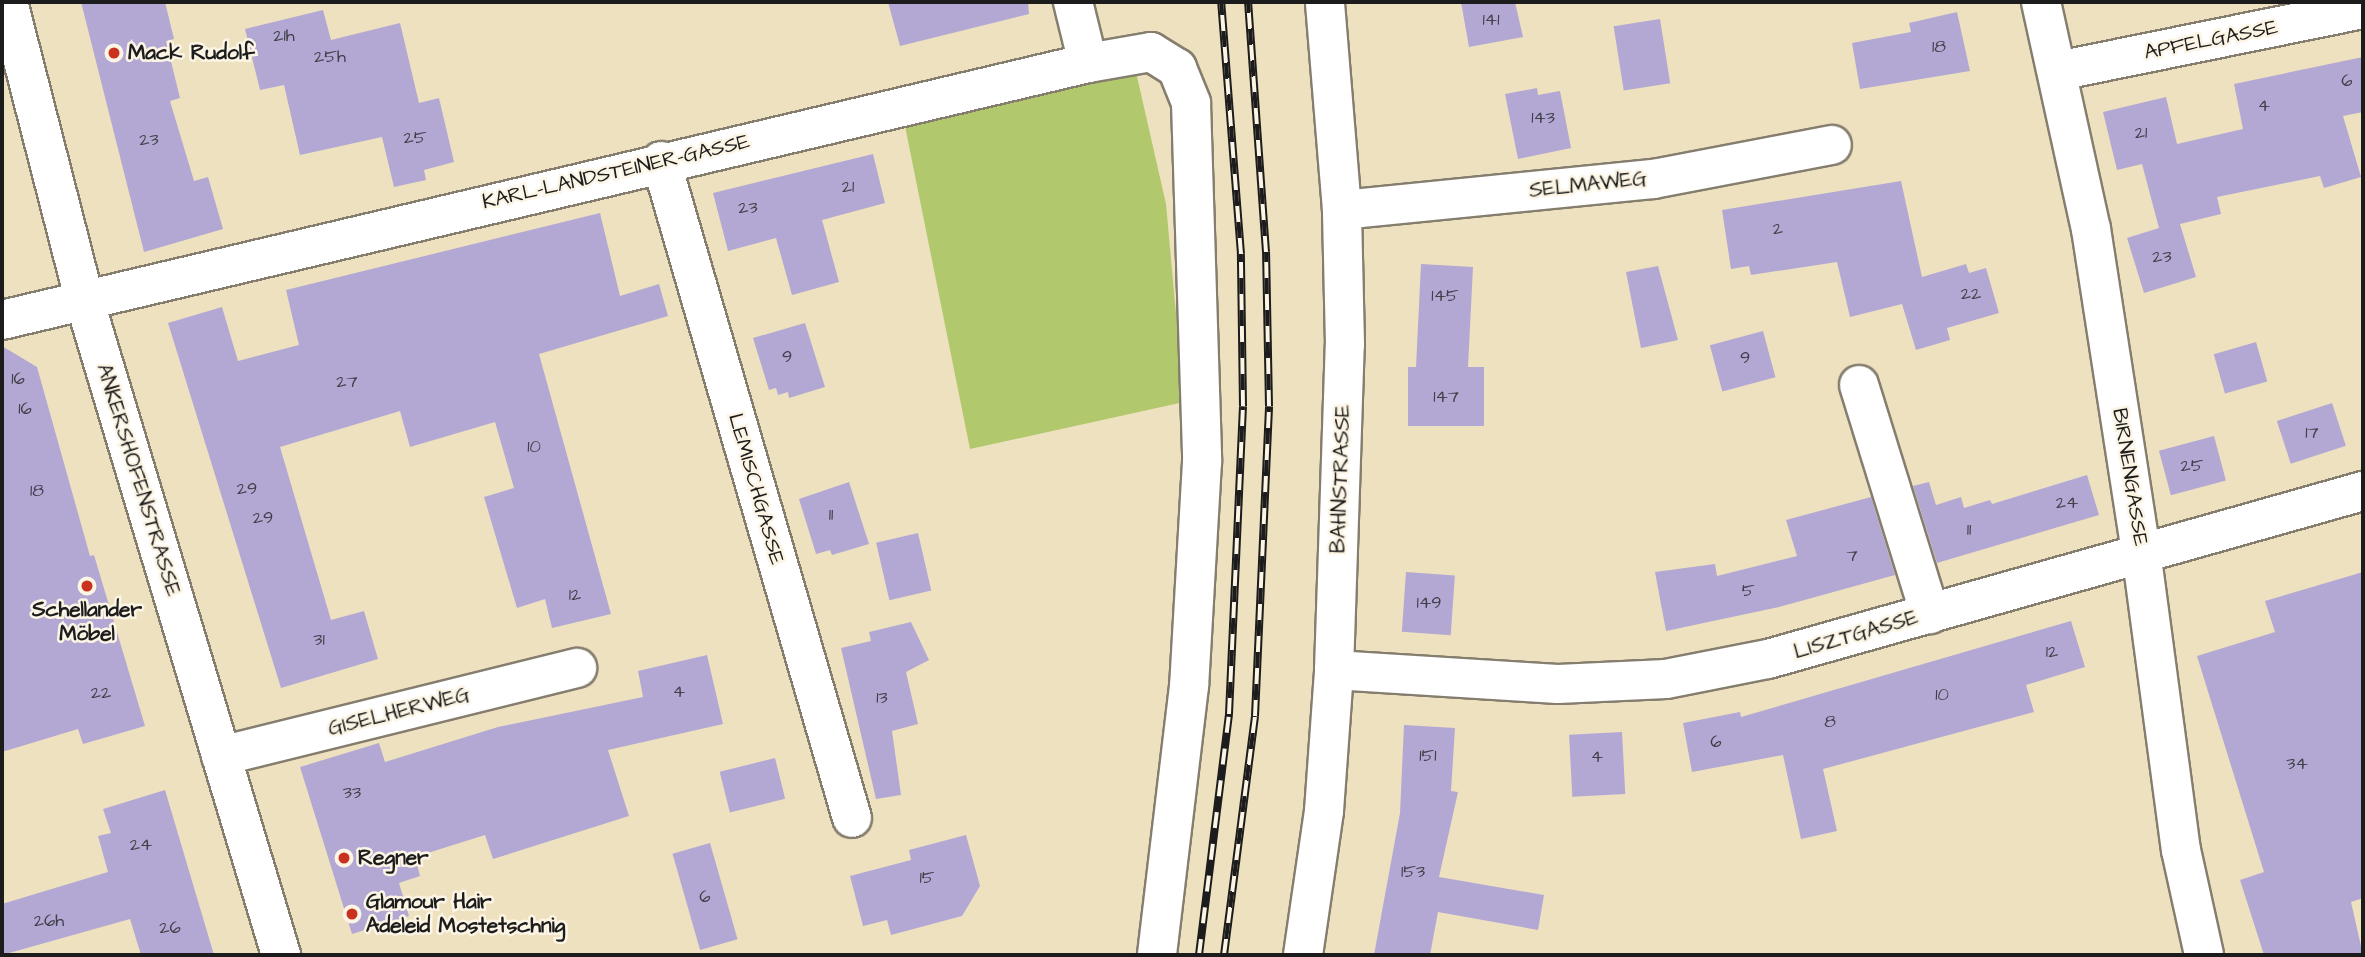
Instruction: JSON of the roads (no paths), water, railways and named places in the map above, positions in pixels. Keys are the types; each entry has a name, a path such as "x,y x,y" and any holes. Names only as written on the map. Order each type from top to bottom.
{"street":[{"name":"ANKERSHOFENSTRASSE","path":"8,2 84,299 281,955"},
{"path":"1073,2 1088,63"},
{"name":"BAHNSTRASSE","path":"1303,955 1324,811 1334,670 1345,345 1342,209 1325,2"},
{"name":"BIRNENGASSE","path":"2041,2 2091,229 2141,551 2181,850 2204,955"},
{"name":"APFELGASSE","path":"2058,71 2363,9"},
{"name":"KARL-LANDSTEINER-GASSE","path":"2,320 661,161 1088,63 1151,52 1177,68 1191,103 1202,462 1189,686 1157,955"},
{"name":"SELMAWEG","path":"1342,209 1653,179 1832,145"},
{"name":"LEMISCHGASSE","path":"661,161 852,818"},
{"path":"1859,385 1930,614"},
{"name":"LISZTGASSE","path":"1334,670 1615,684 1768,659 2141,551 2363,491"},
{"name":"GISELHERWEG","path":"221,756 577,668"}],"railway":[{"path":"1199,955 1229,714 1243,406 1241,254 1221,2"},
{"path":"1224,955 1255,716 1269,406 1266,252 1248,2"}],"place":[{"name":"Mack Rudolf","path":"114,53"},
{"name":"Schellander Möbel","path":"87,586"},
{"name":"Regner","path":"344,858"},
{"name":"Glamour Hair Adeleid Mostetschnig","path":"352,914"}]}
